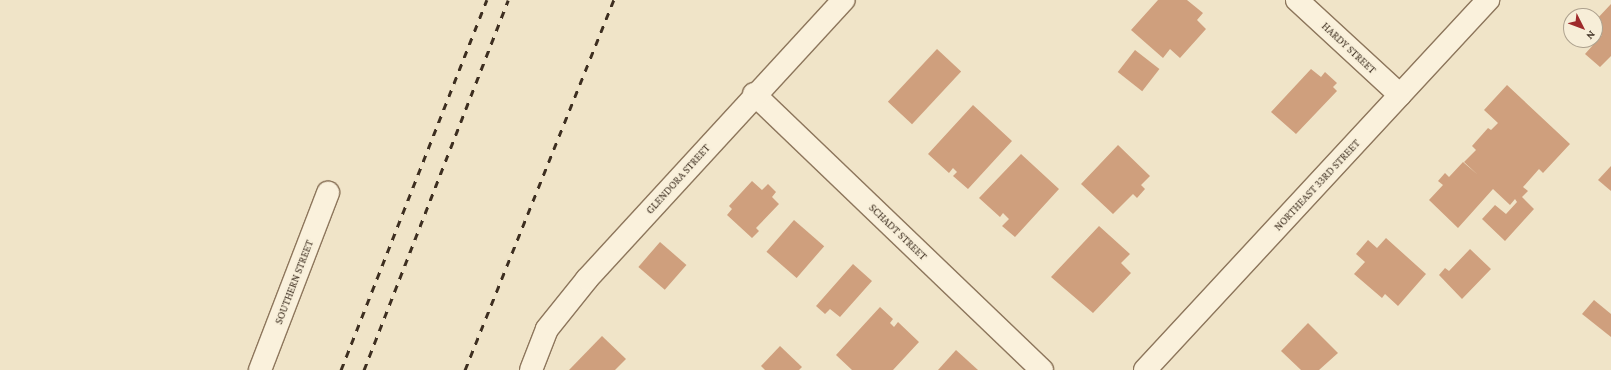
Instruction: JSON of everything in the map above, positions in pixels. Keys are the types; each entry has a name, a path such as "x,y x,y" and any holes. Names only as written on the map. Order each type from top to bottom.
{"street":[{"name":"GLENDORA STREET","path":"531,370 547,329 587,279 754,94 844,0"},
{"name":"HARDY STREET","path":"1298,0 1400,95"},
{"name":"NORTHEAST 33RD STREET","path":"1145,370 1488,0"},
{"name":"SCHADT STREET","path":"754,94 1042,370"},
{"name":"SOUTHERN STREET","path":"260,370 328,193"}],"building":[{"path":"1158,0 1187,0 1203,13 1197,20 1206,29 1180,58 1170,49 1163,58 1131,30"},
{"path":"1611,4 1611,56 1600,67 1585,54 1590,48 1603,48 1603,12"},
{"path":"937,49 961,72 912,124 888,102"},
{"path":"1135,50 1159,69 1142,91 1118,72"},
{"path":"1311,69 1321,77 1325,72 1337,83 1333,87 1337,91 1296,134 1271,112"},
{"path":"1507,85 1570,144 1543,173 1539,169 1523,187 1528,191 1522,197 1534,209 1505,241 1482,219 1495,205 1506,214 1517,202 1515,199 1510,205 1493,189 1458,228 1429,200 1443,185 1438,181 1445,173 1449,177 1463,162 1478,175 1464,162 1476,150 1472,146 1488,128 1491,130 1498,123 1484,110"},
{"path":"973,105 1012,141 968,189 953,176 957,172 953,168 949,173 928,154"},
{"path":"1118,145 1150,176 1141,185 1145,189 1137,198 1133,194 1113,214 1081,184"},
{"path":"1021,154 1059,189 1015,237 1002,226 1009,219 1003,213 1000,217 979,198"},
{"path":"1611,166 1611,191 1598,180"},
{"path":"752,181 762,190 768,184 776,192 772,197 779,204 756,228 759,231 752,238 727,215 732,209 729,206"},
{"path":"794,220 824,246 797,278 766,252"},
{"path":"1099,226 1130,254 1121,263 1131,273 1093,313 1051,277"},
{"path":"1386,238 1426,274 1398,306 1385,294 1382,298 1354,274 1365,262 1356,254 1368,240 1377,248"},
{"path":"660,242 686,265 665,290 638,267"},
{"path":"1470,249 1491,269 1462,299 1439,275 1445,268 1449,271"},
{"path":"853,264 872,281 840,317 830,309 825,314 816,306"},
{"path":"1594,300 1611,314 1611,337 1582,314"},
{"path":"880,307 893,319 890,323 894,327 898,322 919,342 893,370 852,370 836,355"},
{"path":"1308,323 1338,353 1319,370 1301,370 1281,351"},
{"path":"602,336 626,359 615,370 569,370"},
{"path":"780,346 802,367 799,370 765,370 761,366"},
{"path":"956,350 978,370 938,370"}],"railway":[{"path":"341,370 487,0"},
{"path":"364,370 508,0"},
{"path":"465,370 614,0"}]}
